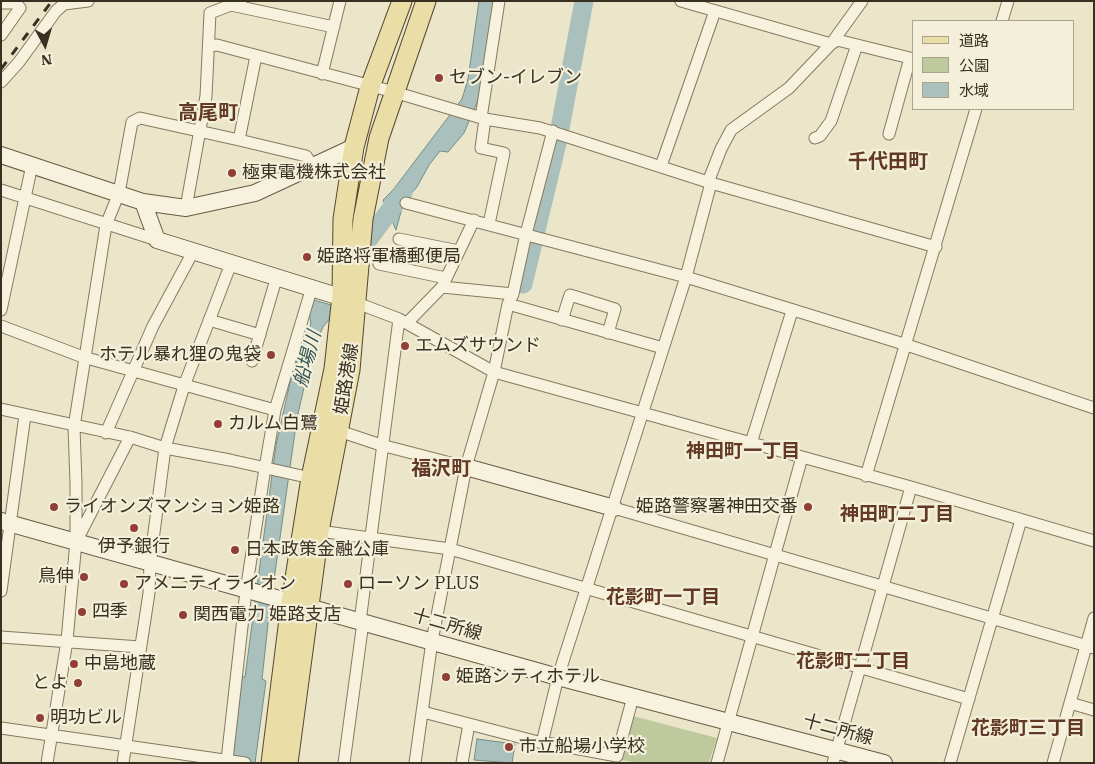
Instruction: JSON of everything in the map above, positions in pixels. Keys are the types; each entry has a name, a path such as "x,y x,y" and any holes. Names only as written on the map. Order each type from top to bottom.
{"main road":[{"name":"姫路港線","path":"288,763 292,603 319,531 350,370 350,299 343,219 354,147 370,86 402,1"},
{"name":"姫路港線","path":"271,763 292,603 312,478 350,299 378,138 426,1"}],"street":[{"path":"1,82 19,62 56,11 64,4 88,1"},
{"path":"186,208 206,96 212,1"},
{"path":"322,74 340,1"},
{"path":"489,224 504,153 481,148 481,118 499,1"},
{"path":"681,1 831,44 837,40 912,59 889,134"},
{"path":"541,742 558,677 614,508 642,413 686,277 711,183 710,177 731,130 789,88 831,44 862,1"},
{"path":"1002,20 1008,1"},
{"path":"1,3 16,3 20,8 1,35"},
{"path":"210,14 236,3 334,27"},
{"path":"661,166 715,11"},
{"path":"208,46 217,45 394,92 481,118 553,131 711,183 936,247"},
{"path":"815,138 820,136 831,122 857,45"},
{"path":"239,140 256,56"},
{"path":"866,476 907,345 976,110"},
{"path":"47,763 67,641 76,541 74,427 106,225 119,193 132,122 140,118 306,156 312,166"},
{"path":"416,763 432,641 466,467 494,372 510,299 553,131"},
{"path":"1,154 143,202 186,208 255,193 354,147"},
{"path":"1,310 4,285 32,165"},
{"path":"1,190 106,225 232,261 350,299 403,321 494,372 911,487 1094,542"},
{"path":"143,202 157,240"},
{"path":"406,203 686,277 907,345 1094,408"},
{"path":"344,763 372,538 381,445 403,321 444,282 474,220"},
{"path":"399,239 459,251"},
{"path":"106,433 153,326 194,250"},
{"path":"123,763 149,594 150,563 165,448 184,386 232,261"},
{"path":"379,264 510,299 562,320 663,348"},
{"path":"252,362 277,276"},
{"path":"227,760 246,591 275,410 312,287"},
{"path":"562,320 570,296 615,309 608,333"},
{"path":"751,443 792,311"},
{"path":"209,320 260,335"},
{"path":"1,326 84,357 275,410"},
{"path":"1,409 74,427 130,438 165,448 265,468 292,476 312,478"},
{"path":"1,591 6,522 25,415"},
{"path":"338,431 381,445 614,508 1090,647"},
{"path":"76,541 130,438"},
{"path":"717,763 802,458"},
{"path":"834,757 911,487"},
{"path":"950,763 994,619 1021,520"},
{"name":"十二所線","path":"6,522 246,591 558,677 728,721 834,757 884,763"},
{"path":"319,531 450,549 969,698"},
{"path":"1053,763 1070,703 1090,647 1094,618"},
{"path":"1,638 140,647"},
{"path":"423,712 541,742 617,756 633,697"},
{"path":"1070,703 1094,710"},
{"path":"462,763 469,724"},
{"path":"1,728 245,763"}],"green space":[{"path":"633,716 717,738 709,763 638,763 621,760"}],"water":[{"path":"479,1 496,1 481,93 464,133 448,152 440,151 429,165 417,187 404,201 396,230 383,200 393,190 462,99 468,79"},
{"path":"311,299 331,305 335,312 323,327 313,349 297,418 269,615 262,679 266,681 255,763 232,763 242,677 245,677 276,445 292,374 311,324 309,312"},
{"path":"477,739 515,744 512,763 474,760"}],"waterway":[{"path":"523,284 558,139 584,1"},
{"name":"船場川","path":"355,257 403,193"}],"railway":[{"path":"1,69 52,1"}],"place":[{"name":"セブン-イレブン","path":"439,78"},
{"name":"極東電機株式会社","path":"232,173"},
{"name":"姫路将軍橋郵便局","path":"307,257"},
{"name":"エムズサウンド","path":"405,346"},
{"name":"ホテル暴れ狸の鬼袋","path":"271,355"},
{"name":"カルム白鷺","path":"218,424"},
{"name":"ライオンズマンション姫路","path":"54,507"},
{"name":"姫路警察署神田交番","path":"808,507"},
{"name":"伊予銀行","path":"134,528"},
{"name":"日本政策金融公庫","path":"235,550"},
{"name":"鳥伸","path":"84,577"},
{"name":"アメニティライオン","path":"124,584"},
{"name":"ローソン PLUS","path":"348,584"},
{"name":"四季","path":"82,612"},
{"name":"関西電力 姫路支店","path":"183,615"},
{"name":"中島地蔵","path":"74,664"},
{"name":"姫路シティホテル","path":"446,677"},
{"name":"とよ","path":"78,683"},
{"name":"明功ビル","path":"40,718"},
{"name":"市立船場小学校","path":"509,747"}],"district":[{"name":"高尾町","path":"208,113"},
{"name":"千代田町","path":"888,162"},
{"name":"神田町一丁目","path":"743,452"},
{"name":"福沢町","path":"441,469"},
{"name":"神田町二丁目","path":"897,515"},
{"name":"花影町一丁目","path":"663,598"},
{"name":"花影町二丁目","path":"853,662"},
{"name":"花影町三丁目","path":"1028,729"}]}
